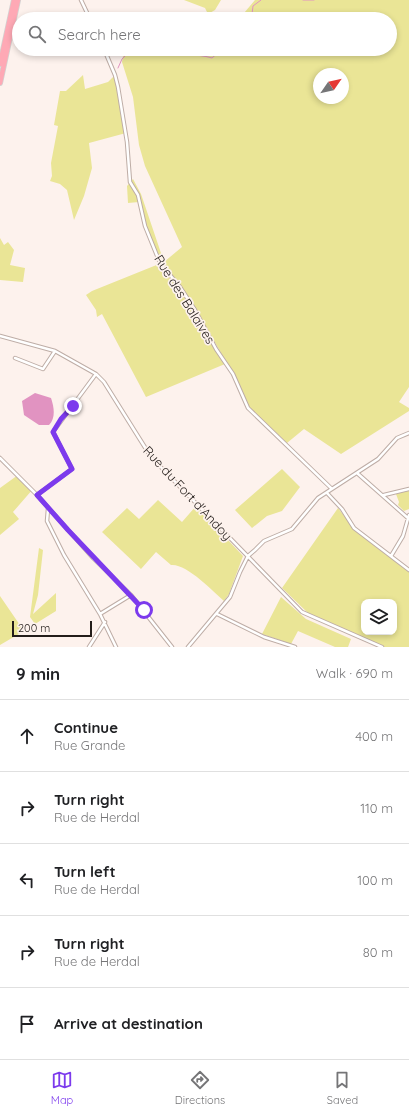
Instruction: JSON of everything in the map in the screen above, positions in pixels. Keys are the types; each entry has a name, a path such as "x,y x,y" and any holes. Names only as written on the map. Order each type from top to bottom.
{"main road":[{"path":"0,64 14,0"},
{"path":"14,12 18,0"},
{"path":"0,83 6,36 12,18"}],"street":[{"path":"81,0 87,12"},
{"name":"Rue des Balaives","path":"107,56 113,69 118,87 127,142 130,182 138,195 145,226 160,263 180,287 195,310 216,349 233,374 248,408 332,489"},
{"name":"Rue du Fort d'Andoy","path":"0,336 55,352 96,374 104,382 151,457 302,612 382,647"},
{"path":"15,358 43,369 55,352"},
{"path":"37,495 72,469 53,432 96,374"},
{"path":"188,647 230,597 248,556 264,542 292,529 318,498 378,459 397,438 409,433"},
{"path":"0,458 131,595 172,647"},
{"path":"357,473 409,517 403,536 391,556"},
{"path":"384,495 409,489"},
{"path":"327,493 342,509 354,528 409,570"},
{"path":"48,508 47,521 64,555 100,614 116,647"},
{"path":"100,614 131,595"},
{"path":"217,614 264,637 295,647"},
{"path":"89,647 104,622"}],"shaded area":[{"path":"184,0 221,0 215,10 212,12 207,12 205,8"},
{"path":"255,0 409,0 409,387 399,402 409,408 409,411 341,454 304,429 287,443 249,407 233,374 198,313 180,286 160,263 145,226 139,202 128,203 127,186 133,179 141,194 164,262 182,247 145,166 139,145 133,97 122,62 123,56 397,56 397,12 245,12"},
{"path":"83,75 85,89 108,82 115,75 126,133 89,143 92,168 84,196 74,220 67,190 60,184 50,181 52,176 51,163 58,126 54,125 60,91 66,91"},
{"path":"0,238 4,245 8,242 14,250 10,265 25,268 23,282 0,280"},
{"path":"159,264 179,287 225,364 146,397 102,314 97,317 96,310 86,295 92,291"},
{"path":"35,393 51,398 54,416 49,425 39,425 24,415 22,401"},
{"path":"282,469 300,487 282,511 267,516 252,528 235,510"},
{"path":"18,475 33,489 13,512 19,519 0,535 0,488"},
{"path":"409,490 409,509 404,511 398,505 399,502 396,494"},
{"path":"158,500 182,522 196,506 243,556 229,594 224,601 191,573 184,568 171,565 156,552 141,569 102,532 127,508 139,519"},
{"path":"338,508 353,527 409,571 409,647 384,647 309,614 282,588"},
{"path":"39,548 43,550 38,595 33,614 56,593 56,611 35,624 30,617"},
{"path":"0,596 24,631 0,645"},
{"path":"281,597 306,619 351,639 348,647 335,647 298,631 291,644 262,634"}],"waterway":[{"path":"252,12 253,6 261,0"},
{"path":"303,0 314,0"},
{"path":"118,68 125,56"},
{"path":"200,56 206,56"},
{"path":"206,56 212,58 214,56"}],"route":[{"path":"73,406 61,419 53,432 72,469 37,495 144,610"}]}
